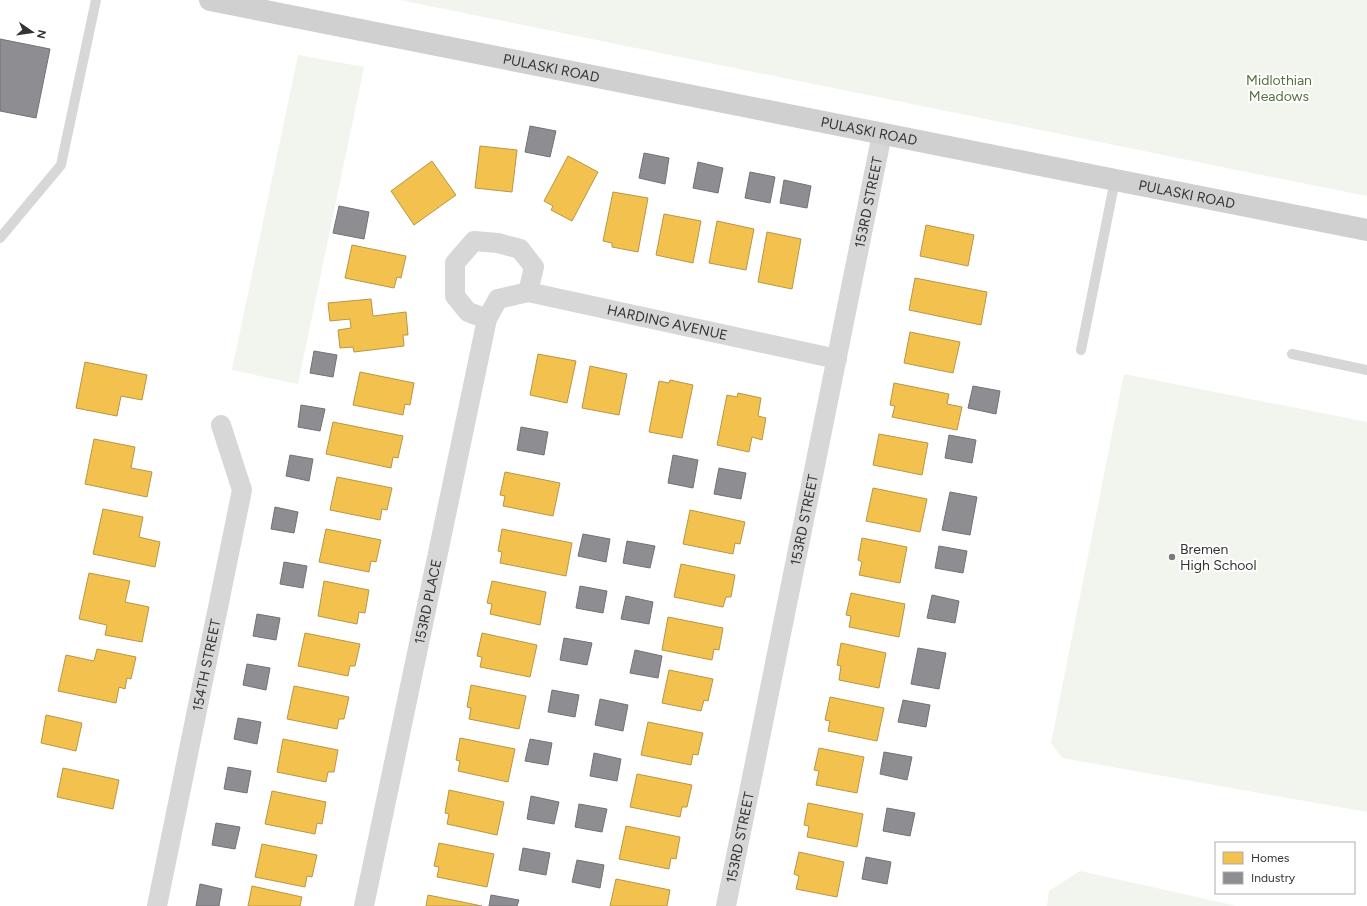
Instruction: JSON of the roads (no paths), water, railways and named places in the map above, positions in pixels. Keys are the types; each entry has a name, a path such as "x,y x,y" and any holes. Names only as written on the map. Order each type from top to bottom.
{"main road":[{"name":"PULASKI ROAD","path":"210,0 1367,230"}],"street":[{"name":"153RD STREET","path":"726,906 882,134"},
{"path":"487,319 468,312 455,296 455,263 474,242 498,243 520,249 534,267 528,292"},
{"name":"HARDING AVENUE","path":"498,299 528,292 836,359"},
{"name":"153RD PLACE","path":"364,906 487,319 498,299"},
{"name":"154TH STREET","path":"157,906 242,490 221,425"}],"lane":[{"path":"0,238 61,165 96,0"},
{"path":"1081,350 1115,180"},
{"path":"1292,354 1367,370"}],"place":[{"name":"Bremen High School","path":"1172,557"}],"park label":[{"name":"Midlothian Meadows","path":"1279,88"}]}
